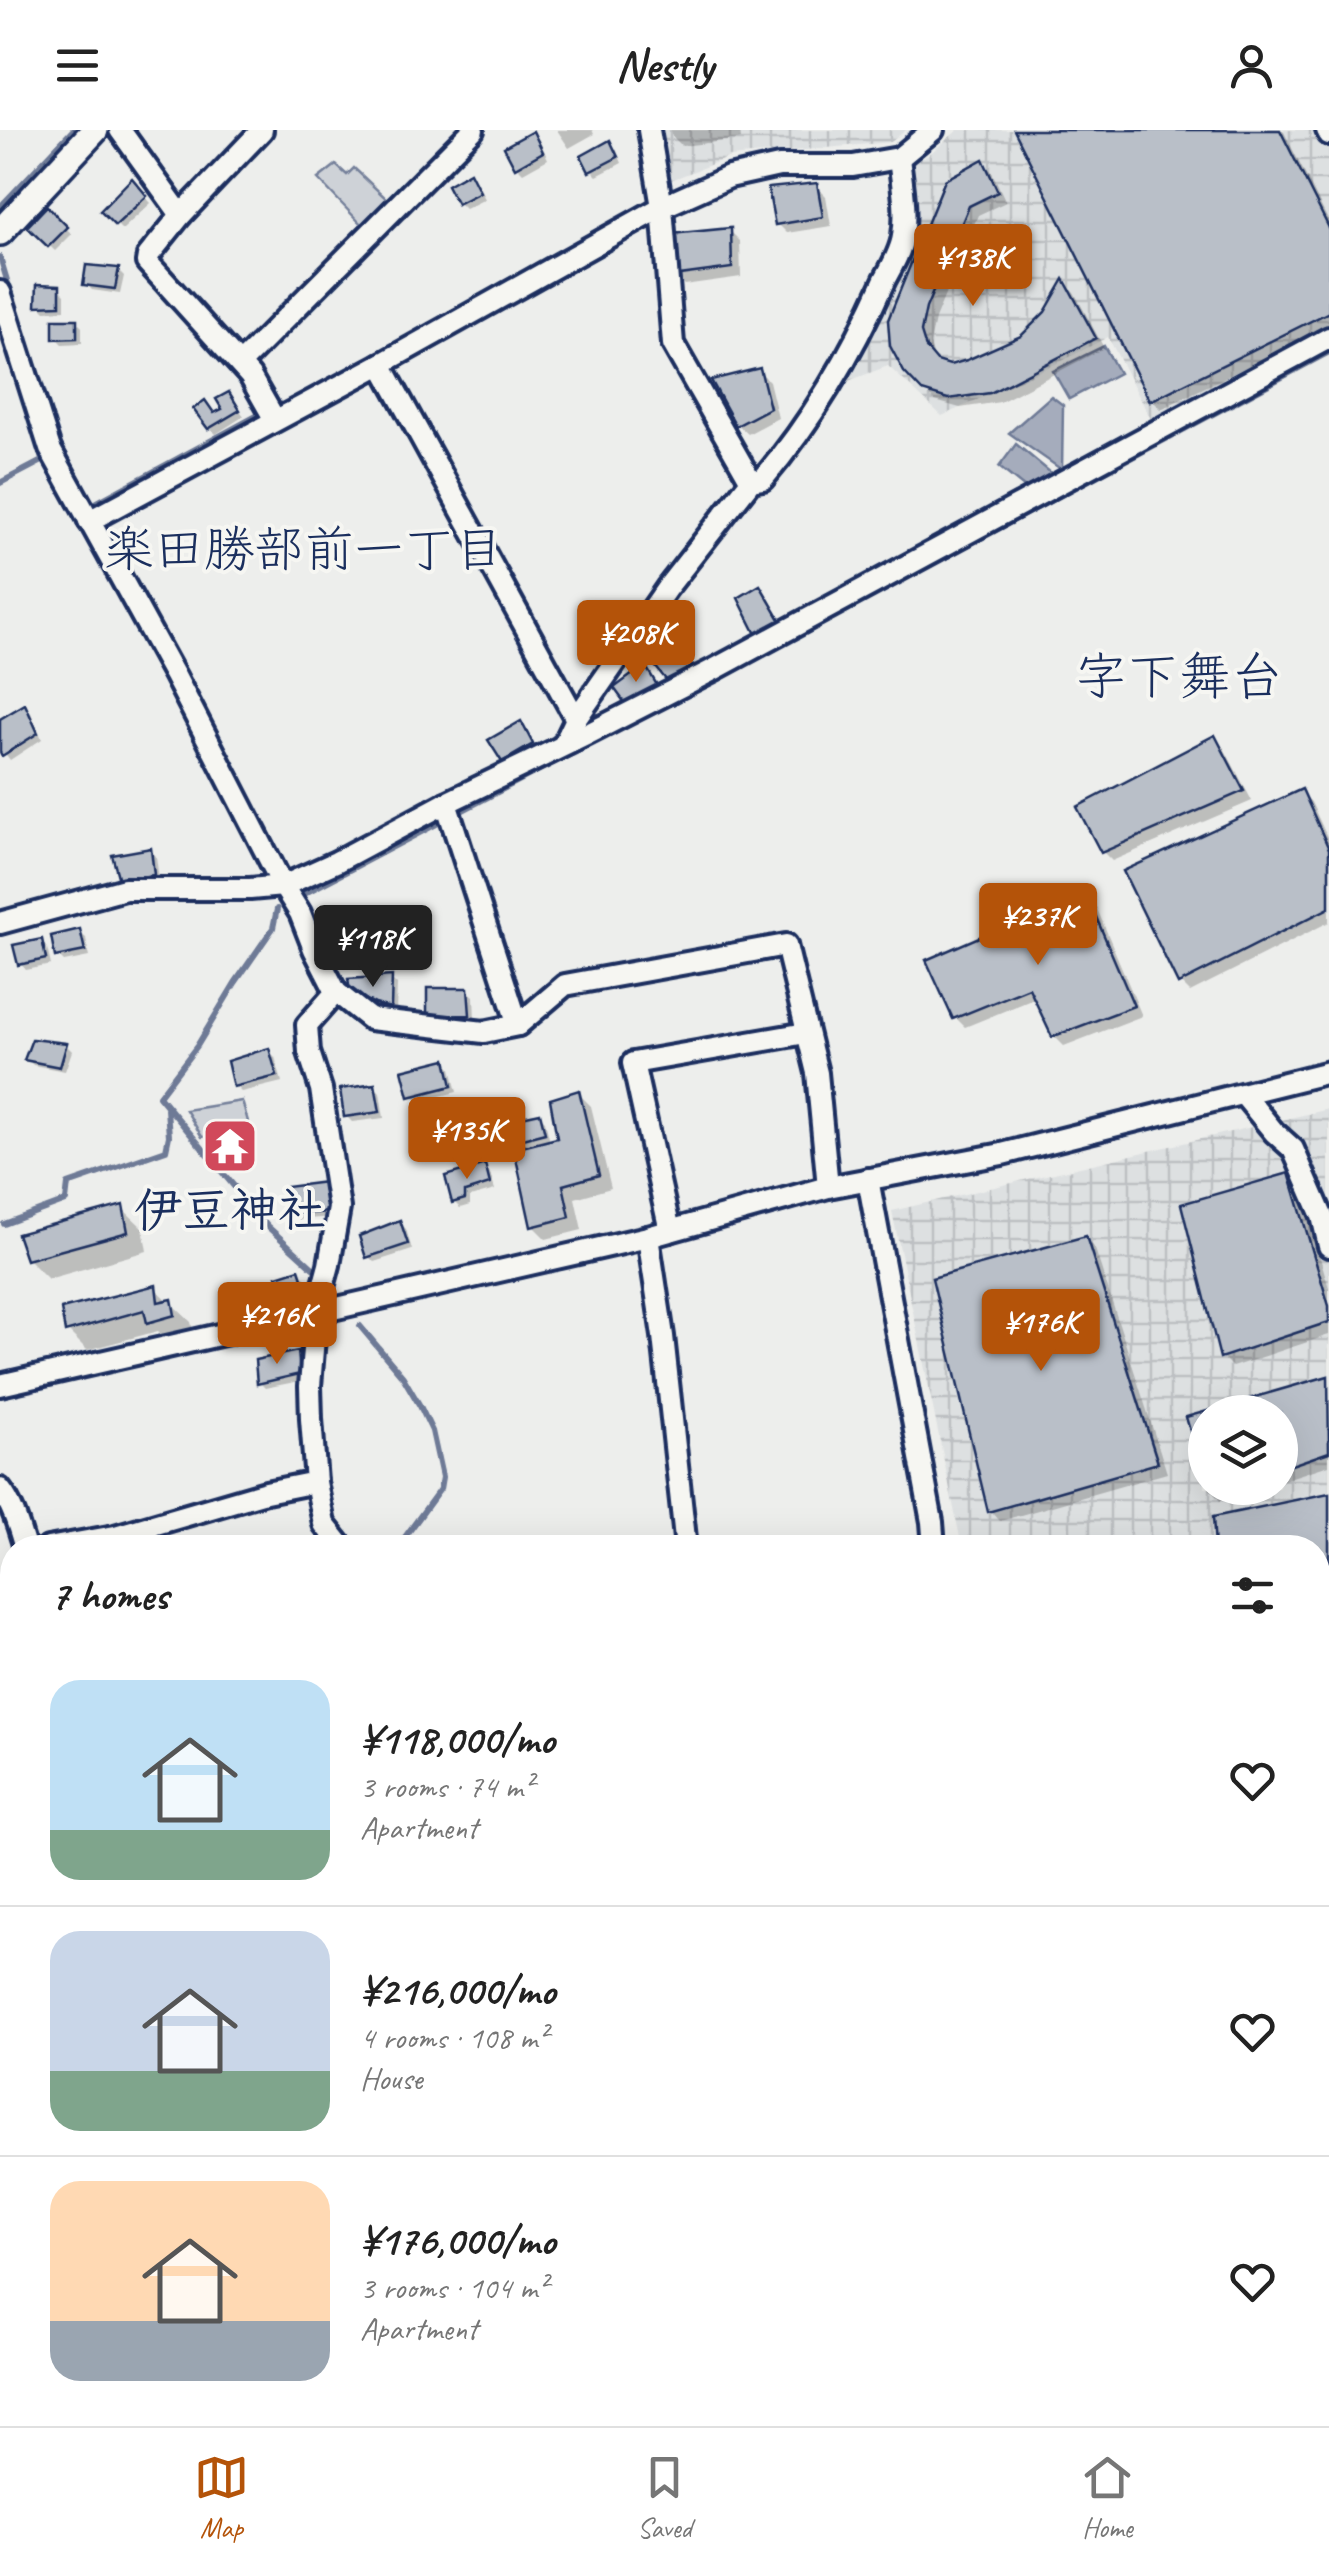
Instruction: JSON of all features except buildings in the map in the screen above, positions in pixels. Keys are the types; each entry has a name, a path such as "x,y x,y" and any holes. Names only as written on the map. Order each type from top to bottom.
{"main road":[{"path":"0,232 96,130"}],"street":[{"path":"120,130 180,215"},
{"path":"262,130 180,215 147,262 250,376 275,420"},
{"path":"240,364 474,130"},
{"path":"649,130 662,207 673,344 751,481"},
{"path":"90,521 662,207 729,177 779,166 853,166 899,158 933,130"},
{"path":"564,744 576,719 667,588 751,481 764,479 779,460 875,302 903,241 899,158"},
{"path":"0,292 50,449 300,912 336,992 370,1019 484,1032 518,1025 566,985 786,945 817,1073 828,1187"},
{"path":"0,923 125,889 283,886 732,660 1329,338"},
{"path":"382,364 576,719"},
{"path":"446,803 518,1025"},
{"path":"333,1535 324,1524 316,1482 310,1386 316,1313 330,1264 339,1208 321,1088 309,1052 306,1025 336,992"},
{"path":"670,1231 633,1062 806,1033"},
{"path":"0,1385 648,1238 828,1187 1002,1154 1329,1072"},
{"path":"1243,1094 1293,1149 1322,1216 1329,1246"},
{"path":"868,1179 933,1535"},
{"path":"648,1238 685,1535"},
{"path":"118,1535 266,1492 316,1482"},
{"path":"0,1489 22,1535"}],"shaded area":[{"path":"652,130 906,130 891,142 730,157 666,182"},
{"path":"958,130 1319,130 1329,145 1329,328 1153,423 1108,337 942,416 888,366 843,383 919,230 910,163 927,156"},
{"path":"336,165 347,175 354,168 389,201 364,227 318,179"},
{"path":"242,1101 251,1132 202,1137 186,1110"},
{"path":"1329,1109 1329,1535 960,1535 892,1211"}],"water":[{"path":"1104,346 1119,373 1069,399 1053,371"},
{"path":"1051,396 1063,405 1062,470 1009,433"},
{"path":"1016,444 1051,473 1035,496 999,467"}],"waterway":[{"path":"0,207 73,130"},
{"path":"0,257 12,297"},
{"path":"825,621 1329,352"},
{"path":"92,505 264,412"},
{"path":"56,438 84,489"},
{"path":"0,483 42,461 38,440"},
{"path":"305,893 583,747"},
{"path":"277,909 273,928 197,1046 159,1096 267,1226 313,1268"},
{"path":"4,1224 66,1201 68,1184 166,1150 167,1109"},
{"path":"360,1326 403,1377 432,1431 442,1477 440,1489 406,1535"}],"place":[{"name":"伊豆神社","path":"230,1146"}],"district":[{"name":"楽田勝部前一丁目","path":"304,549"},
{"name":"字下舞台","path":"1179,677"}]}
